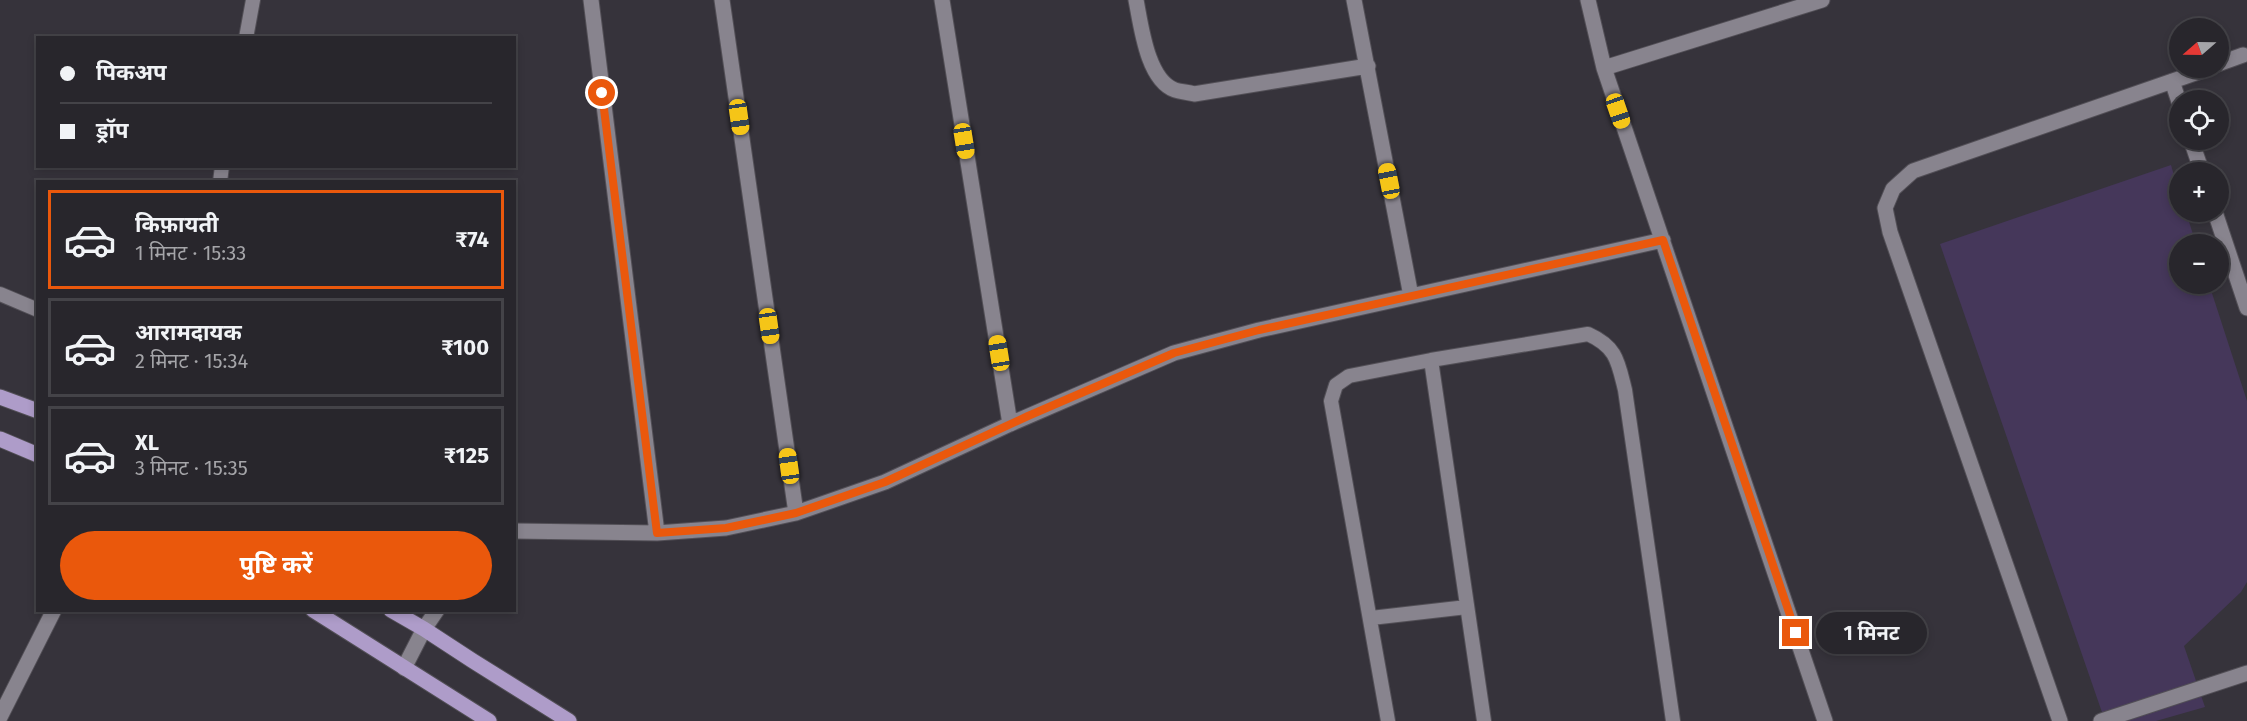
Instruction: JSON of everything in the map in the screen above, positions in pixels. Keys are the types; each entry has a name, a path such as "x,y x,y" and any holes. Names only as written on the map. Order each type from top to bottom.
{"main road":[{"path":"0,397 36,410"},
{"path":"0,440 36,453"},
{"path":"316,612 489,721"},
{"path":"394,612 569,721"}],"street":[{"path":"591,0 657,533"},
{"path":"722,0 796,513"},
{"path":"942,0 1010,424"},
{"path":"1136,0 1145,48 1156,73 1173,90 1194,94 1368,66"},
{"path":"1354,0 1411,296"},
{"path":"1588,0 1604,68 1825,721"},
{"path":"1604,68 1822,0"},
{"path":"2229,60 2244,55"},
{"path":"2060,721 1890,232 1885,208 1893,189 1913,171 2181,78"},
{"path":"2172,81 2175,90"},
{"path":"2218,222 2247,308"},
{"path":"516,531 657,533 726,528 796,513 885,482 1010,424 1174,353 1259,330 1663,240"},
{"path":"0,717 53,612"},
{"path":"404,668 424,629 437,612"},
{"path":"2101,721 2247,673"}],"lane":[{"path":"246,36 253,0"},
{"path":"0,294 36,309"},
{"path":"1388,721 1331,400 1336,384 1349,376 1588,334 1603,341 1617,358 1624,390 1673,721"},
{"path":"1431,360 1484,721"},
{"path":"1371,618 1467,607"}],"shaded area":[{"path":"2169,166 2169,222 2189,222 2193,234 2169,234 2169,294 2212,294 2247,401 2247,582 2241,592 2184,646 2205,707 2156,721 2105,721 1940,244"}],"route":[{"path":"602,93 657,533 726,528 796,513 885,482 1028,416 1174,353 1259,330 1663,240 1796,633"}]}
